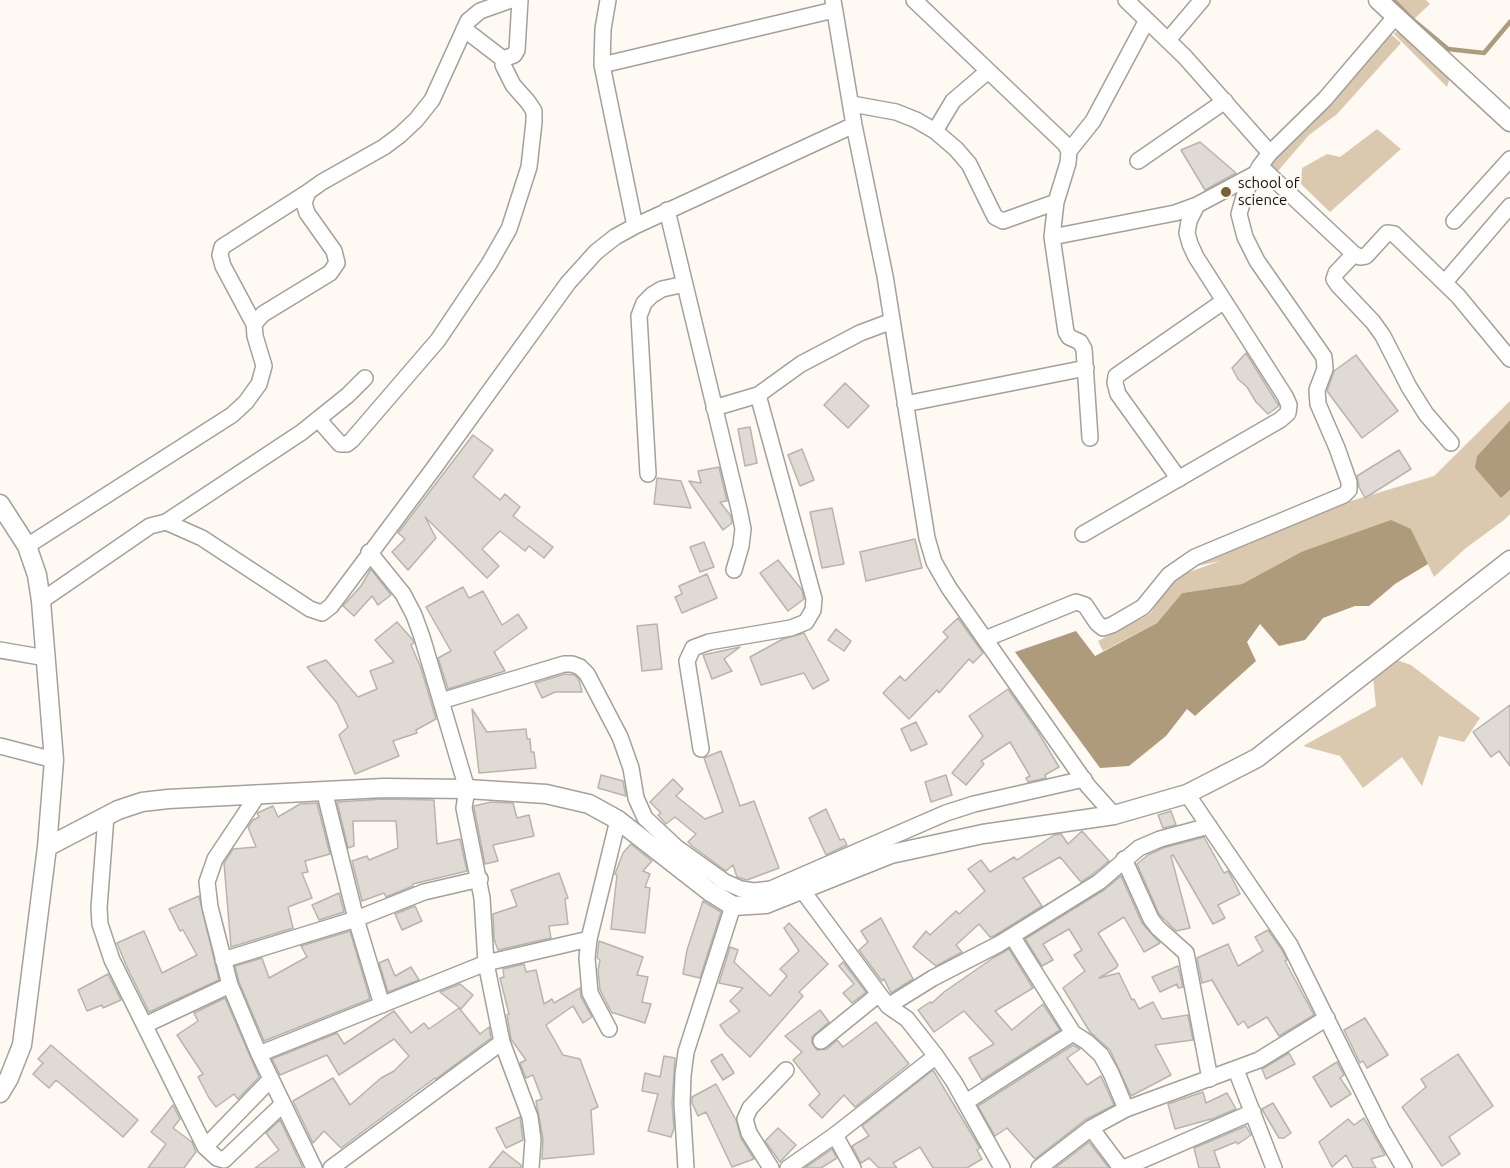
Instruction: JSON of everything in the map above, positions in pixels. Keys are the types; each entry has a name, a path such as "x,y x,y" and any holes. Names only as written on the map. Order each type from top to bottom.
{"street":[{"path":"27,546 231,415 246,402 259,384 264,366 255,336 254,324 223,266 220,255 222,247 322,182 384,147 416,120 432,100 468,21 480,11 511,0"},
{"path":"503,59 514,55 517,50 520,0"},
{"path":"608,0 603,29 602,65 635,226"},
{"path":"914,0 1065,144 1069,151"},
{"path":"1126,0 1168,40 1270,153"},
{"path":"1168,40 1202,0"},
{"path":"1378,0 1510,122"},
{"path":"602,65 834,5 854,125 885,276 927,538 934,562 949,588 1083,779 1114,815"},
{"path":"985,639 1076,602 1085,605 1103,628 1112,625 1143,607 1169,575 1195,558 1344,495 1349,489 1349,482 1337,448 1318,404 1317,390 1325,369 1324,357 1257,261 1241,225 1239,214 1245,193 1257,170 1270,153 1325,99 1395,17"},
{"path":"1090,438 1084,349 1080,342 1069,338 1066,332 1052,237 1056,202 1068,163 1069,151 1093,121 1148,20"},
{"path":"464,29 503,59"},
{"path":"318,419 340,444 347,444 352,440 438,340 489,264 509,228 529,167 534,111 513,85 503,65 503,59"},
{"path":"935,131 953,101 988,71"},
{"path":"1138,160 1225,101"},
{"path":"852,104 896,112 935,131 957,149 969,164 994,217 1003,221 1056,202"},
{"path":"166,522 202,538 310,609 322,613 331,606 568,283 596,252 615,237 667,210 854,125"},
{"path":"1454,221 1510,159"},
{"path":"1052,237 1139,221 1197,205 1257,170"},
{"path":"1257,170 1360,257 1366,256 1387,233 1394,234 1445,282 1510,359"},
{"path":"254,324 263,314 330,273 338,263 334,251 307,213 304,203 308,192"},
{"path":"1083,534 1280,420 1288,413 1289,405 1285,396 1190,244 1187,233 1189,221 1197,205"},
{"path":"1445,282 1510,206"},
{"path":"667,210 742,529 741,546 734,570"},
{"path":"1354,254 1336,273 1334,279 1383,336 1409,387 1426,414 1451,443"},
{"path":"648,474 639,316 644,303 652,295 662,289 684,284"},
{"path":"1179,479 1118,394 1114,384 1116,376 1224,301"},
{"path":"714,408 758,395 801,364 860,333 892,321"},
{"path":"905,404 1086,368"},
{"path":"41,601 150,526 166,522 318,419 365,378"},
{"path":"701,748 687,662 693,648 709,642 790,628 806,622 813,610 814,599 758,395"},
{"path":"0,504 27,546 37,575 54,760 47,847 22,1045 9,1078 0,1093"},
{"path":"369,552 403,594 414,615 467,789 464,808 483,898 486,963 502,1042 530,1117 533,1140 531,1168"},
{"path":"47,847 106,816 142,802 259,793 384,788 467,789 546,794 589,804 618,820 709,891 733,906 766,904 891,854 983,834 1114,815 1188,794 1257,758 1510,560"},
{"path":"0,650 46,658"},
{"path":"441,701 564,664 580,667 587,674 620,737 631,768 636,798 645,818 676,847 725,882 741,889 754,891 771,889 946,813 974,804 1083,779"},
{"path":"0,746 54,760"},
{"path":"324,790 356,919 382,1005"},
{"path":"259,793 215,859 207,882 210,907 230,985 259,1054 314,1168"},
{"path":"1188,794 1290,945 1404,1168"},
{"path":"106,816 99,908 100,924 112,960 206,1147 217,1158 224,1160 282,1104"},
{"path":"609,1029 591,993 588,974 589,939 618,820"},
{"path":"820,1041 883,1000 933,978 1012,936 1099,882 1139,848 1160,839 1209,826"},
{"path":"1124,859 1151,919 1186,952 1209,1079"},
{"path":"223,960 356,919 424,892 480,879"},
{"path":"802,890 883,1000 907,1018 936,1056 966,1102 1002,1168"},
{"path":"686,1168 682,1075 686,1052 733,906"},
{"path":"1012,936 1073,1033 1101,1055 1126,1109"},
{"path":"259,1054 486,963 589,939"},
{"path":"145,1025 230,985"},
{"path":"1039,1168 1091,1128 1126,1109 1259,1060 1327,1018"},
{"path":"966,1102 1073,1033"},
{"path":"331,1168 502,1042"},
{"path":"788,1168 835,1135 936,1056"},
{"path":"771,1168 749,1133 745,1119 750,1108 786,1070"},
{"path":"1236,1070 1274,1168"},
{"path":"206,1147 271,1079"},
{"path":"1091,1128 1122,1168 1252,1112"},
{"path":"835,1135 853,1168"}],"shaded area":[{"path":"1393,0 1426,0 1430,4 1413,20"},
{"path":"1407,30 1451,74 1447,87 1393,33"},
{"path":"1390,33 1401,43 1337,114 1309,135 1271,179 1264,172"},
{"path":"1377,129 1401,149 1330,212 1301,184 1302,168 1327,154 1340,157"},
{"path":"1510,401 1510,420 1477,456 1501,498 1510,490 1510,514 1466,548 1434,577 1411,529 1301,552 1242,584 1182,593 1157,623 1103,651 1098,641 1150,614 1175,577 1220,561 1188,568 1277,527 1354,500 1434,476"},
{"path":"1510,420 1510,490 1501,498 1475,468 1477,456"},
{"path":"1391,520 1411,529 1428,564 1395,584 1369,606 1355,606 1323,618 1305,640 1279,646 1260,624 1247,642 1256,661 1195,716 1187,709 1166,736 1129,766 1100,768 1015,652 1076,631 1095,656 1157,623 1182,593 1242,584 1301,552"},
{"path":"1394,659 1411,665 1480,718 1464,742 1439,736 1422,786 1402,757 1363,788 1340,756 1303,746 1376,706 1372,668"}],"building":[{"path":"1200,142 1236,173 1205,190 1181,150"},
{"path":"1246,353 1279,406 1268,414 1238,379 1232,368"},
{"path":"1356,355 1398,411 1362,438 1327,391 1334,371"},
{"path":"845,383 869,406 848,428 824,405"},
{"path":"750,427 757,463 745,466 738,429"},
{"path":"473,435 493,450 473,477 500,500 505,494 520,507 513,516 553,547 544,558 529,546 525,551 500,531 482,549 499,566 487,578 425,517 436,538 408,570 392,552 405,539 398,533"},
{"path":"802,449 814,480 800,486 788,455"},
{"path":"1399,450 1411,469 1365,498 1359,487 1357,476"},
{"path":"719,467 727,501 720,502 731,516 732,523 723,530 689,481 701,483 698,471"},
{"path":"657,478 681,481 691,508 654,504"},
{"path":"832,508 844,564 822,568 810,512"},
{"path":"915,539 922,568 866,581 860,552"},
{"path":"704,542 714,567 700,572 690,547"},
{"path":"778,560 802,590 804,599 788,611 760,573"},
{"path":"371,569 391,595 378,605 372,596 354,616 343,606 361,586"},
{"path":"707,574 717,598 682,613 675,597 682,594 679,586"},
{"path":"463,587 469,598 483,591 502,625 518,614 527,628 494,652 505,671 448,689 438,658 451,651 426,607"},
{"path":"958,618 983,653 973,663 969,659 939,693 937,690 909,719 883,693 900,676 905,681 948,637 943,632"},
{"path":"397,622 414,643 411,645 421,668 436,719 416,730 417,733 393,741 399,756 355,774 339,735 348,727 337,703 307,667 326,660 358,697 377,689 370,671 394,662 375,640"},
{"path":"657,624 662,669 642,671 637,626"},
{"path":"836,629 851,641 844,651 828,640"},
{"path":"804,633 829,680 813,689 804,673 761,685 750,657 783,639"},
{"path":"740,647 724,659 732,671 712,679 703,655"},
{"path":"565,674 575,675 582,692 555,692 542,698 535,683"},
{"path":"1008,689 1059,767 1045,775 1046,778 1028,782 1026,778 1030,776 1010,742 981,761 984,764 966,785 952,773 983,736 969,716"},
{"path":"1510,705 1510,766 1499,751 1491,757 1473,732"},
{"path":"472,709 487,732 526,729 531,752 534,752 536,768 479,773"},
{"path":"916,722 927,744 911,751 901,729"},
{"path":"721,751 740,806 754,801 779,868 747,880 737,877 733,865 726,871 692,846 688,842 696,834 675,817 666,824 658,815 661,813 650,802 673,779 683,789 676,796 705,819 723,812 704,758"},
{"path":"601,775 623,781 626,796 598,788"},
{"path":"946,775 952,795 931,802 925,782"},
{"path":"384,799 434,800 437,844 460,839 467,871 413,884 413,886 386,897 384,893 362,901 352,861 367,856 369,860 398,848 396,821 353,821 354,846 348,848 337,802"},
{"path":"491,802 513,803 517,818 529,815 534,836 493,845 498,861 485,864 474,806"},
{"path":"317,803 330,854 305,861 308,872 302,873 312,898 288,907 293,928 231,947 224,863 233,849 256,847 248,827 253,820 259,817 257,813 273,806 278,817 300,804"},
{"path":"826,809 840,840 844,839 847,845 826,855 809,818"},
{"path":"1171,811 1176,825 1163,828 1158,815"},
{"path":"1082,831 1109,861 1093,874 1081,882 1060,857 1023,878 1042,906 994,936 990,937 979,924 956,945 962,952 936,966 913,947 926,931 930,935 956,911 959,914 985,891 968,869 981,860 990,872 1014,857 1017,860 1054,835 1061,834 1068,844"},
{"path":"1204,837 1224,873 1228,871 1240,894 1218,905 1225,918 1213,924 1173,855 1171,856 1190,928 1176,931 1159,914 1137,864 1148,855 1163,848"},
{"path":"631,844 652,861 643,871 650,874 645,887 650,888 645,933 611,929 617,875 615,874 623,853"},
{"path":"559,873 568,898 565,899 568,924 549,926 551,938 498,950 494,939 493,914 517,906 511,890"},
{"path":"1121,876 1142,923 1160,943 1144,952 1124,917 1098,933 1118,965 1099,978 1119,973 1139,1009 1153,1002 1162,1019 1188,1015 1193,1040 1155,1045 1171,1075 1131,1096 1110,1050 1090,1032 1063,988 1085,971 1074,955 1082,950 1069,929 1043,944 1053,960 1042,966 1025,939 1104,890"},
{"path":"339,893 344,912 319,920 312,905"},
{"path":"199,896 219,980 149,1012 117,943 144,931 162,973 197,955 183,930 180,931 169,909"},
{"path":"703,901 721,912 700,978 683,974 687,950"},
{"path":"415,906 422,921 402,930 395,914"},
{"path":"881,918 913,979 891,993 884,979 882,981 859,950 868,942 861,931"},
{"path":"789,923 828,964 799,992 803,996 750,1057 720,1025 740,1011 730,1001 743,988 719,983 730,947 738,950 734,962 770,996 787,976 780,969 799,951 784,928"},
{"path":"1268,930 1282,950 1287,960 1285,961 1314,1015 1279,1036 1267,1017 1248,1028 1244,1021 1238,1025 1212,980 1202,983 1197,958 1228,944 1238,966 1263,951 1255,937"},
{"path":"350,931 370,999 264,1041 239,982 235,966 262,958 269,978 307,957 301,946"},
{"path":"599,941 643,957 637,975 648,977 642,1002 651,1004 645,1023 612,1013 600,990 598,970 600,960 597,958"},
{"path":"1009,949 1033,988 995,1011 1012,1030 1043,1004 1060,1030 982,1080 969,1058 994,1044 964,1011 934,1032 918,1010 932,1003 944,992"},
{"path":"388,959 395,976 411,967 419,980 388,992 379,963"},
{"path":"843,962 866,992 852,1003 843,993 854,984 839,966"},
{"path":"524,964 526,972 536,970 544,1004 552,999 554,1003 580,988 581,997 592,1017 583,1023 573,1006 546,1025 563,1055 580,1059 598,1107 591,1110 594,1154 542,1159 543,1139 536,1101 542,1099 533,1075 526,1078 520,1063 526,1060 511,1039 507,1015 509,1014 500,978 504,977 503,969"},
{"path":"1178,966 1183,987 1178,988 1177,984 1160,992 1152,977"},
{"path":"108,974 121,1000 103,1008 102,1005 87,1011 78,990"},
{"path":"460,984 473,995 461,1009 440,992"},
{"path":"225,998 259,1077 238,1099 234,1094 216,1107 198,1077 203,1074 177,1035 198,1021 194,1013"},
{"path":"459,1008 480,1034 489,1027 491,1038 341,1148 324,1131 313,1143 293,1101 333,1078 350,1105 381,1078 394,1071 409,1056 394,1039 339,1075 327,1055 280,1075 272,1059 337,1033 344,1044 394,1011 411,1033 424,1023 429,1029"},
{"path":"820,1010 829,1022 812,1037 812,1043 817,1050 827,1049 837,1040 843,1047 876,1022 909,1064 855,1107 844,1095 822,1118 809,1105 820,1094 793,1060 802,1052 785,1036"},
{"path":"1365,1018 1388,1055 1367,1068 1363,1061 1360,1063 1344,1030"},
{"path":"51,1045 138,1120 123,1137 56,1080 49,1088 33,1074 43,1063 38,1059"},
{"path":"1073,1045 1080,1049 1067,1058 1087,1085 1101,1076 1114,1105 1085,1120 1035,1159 1007,1128 995,1136 978,1106"},
{"path":"1289,1053 1295,1064 1266,1079 1262,1069"},
{"path":"722,1054 734,1073 723,1080 711,1061"},
{"path":"1458,1054 1493,1106 1449,1137 1460,1154 1442,1166 1402,1107 1426,1087 1421,1079"},
{"path":"664,1056 675,1058 672,1103 674,1128 671,1137 648,1131 658,1094 642,1091 645,1073 660,1077"},
{"path":"1337,1062 1344,1075 1340,1078 1351,1094 1331,1107 1313,1077"},
{"path":"933,1070 980,1148 977,1150 982,1159 967,1168 933,1168 920,1147 893,1163 897,1168 879,1168 869,1158 861,1163 852,1146 869,1136 862,1126"},
{"path":"716,1084 736,1120 741,1138 754,1159 732,1167 706,1112 698,1116 692,1103 692,1097"},
{"path":"1203,1092 1206,1103 1227,1093 1236,1109 1210,1120 1175,1129 1168,1104"},
{"path":"1273,1103 1291,1133 1284,1138 1279,1138 1262,1109"},
{"path":"173,1105 180,1119 173,1128 192,1142 196,1152 184,1168 148,1168 166,1144 151,1132"},
{"path":"520,1117 523,1140 506,1148 496,1128"},
{"path":"1364,1118 1385,1155 1371,1159 1376,1168 1353,1168 1346,1155 1332,1167 1319,1142 1348,1119 1354,1125"},
{"path":"280,1120 303,1168 255,1168 279,1150 266,1133"},
{"path":"1246,1126 1251,1135 1238,1144 1236,1142 1214,1151 1220,1168 1199,1168 1194,1148"},
{"path":"778,1128 796,1145 780,1162 765,1141"},
{"path":"1089,1142 1109,1168 1055,1168"},
{"path":"832,1149 837,1158 821,1168 805,1168"},
{"path":"503,1151 521,1165 521,1168 489,1168"}],"waterway":[{"path":"1393,0 1448,49 1484,53 1510,22"}],"place":[{"name":"school of science","path":"1226,192"}]}
